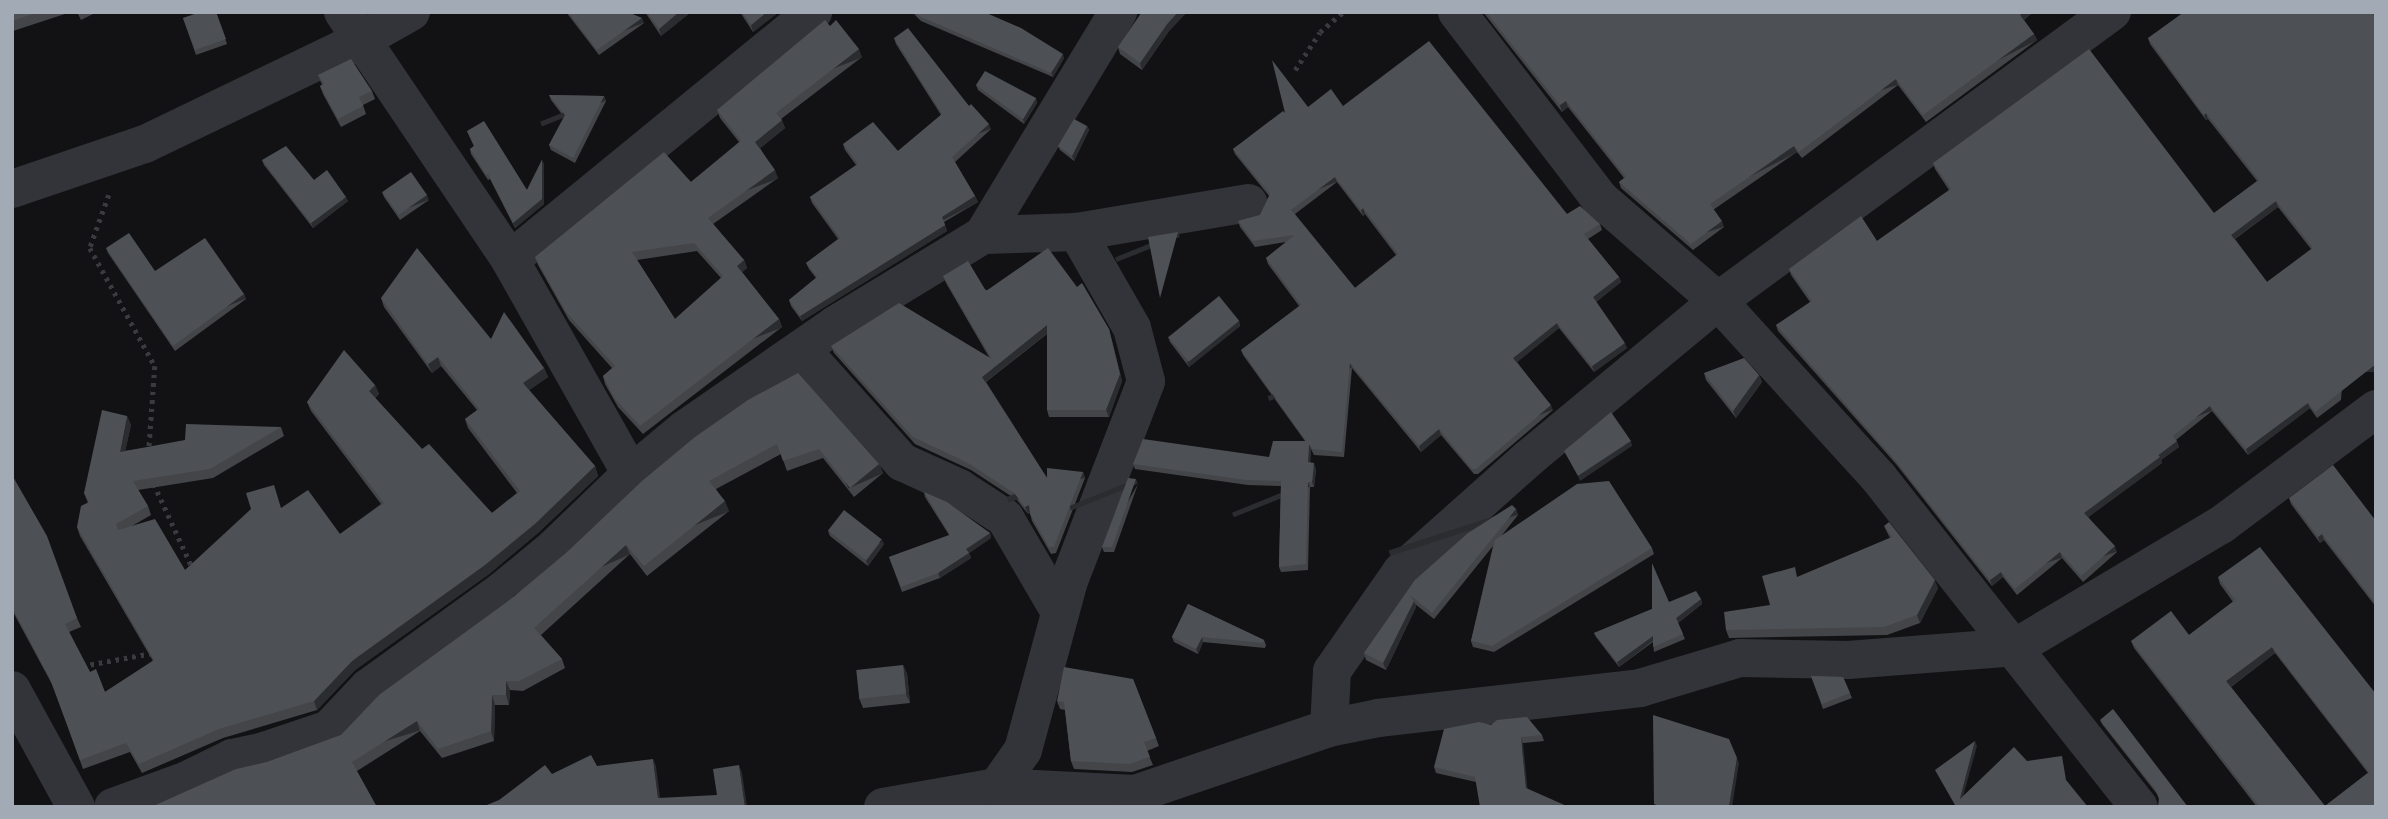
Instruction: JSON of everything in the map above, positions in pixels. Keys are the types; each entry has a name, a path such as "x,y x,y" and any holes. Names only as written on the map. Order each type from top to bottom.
{"street":[{"path":"12,190 125,152 353,26 411,12"},
{"path":"510,260 813,12"},
{"path":"113,807 187,780 232,758 264,751 329,729 368,688 502,592 554,548 631,474 685,429 801,348 983,235 1118,12"},
{"path":"1457,12 1599,198 1718,301 1879,478 2139,807"},
{"path":"1329,728 1332,671 1401,572 1539,450 1718,301 2112,12"},
{"path":"353,26 510,260 631,474"},
{"path":"983,235 1077,232 1249,203"},
{"path":"997,787 1023,750 1069,581 1146,381 1132,328 1077,232"},
{"path":"801,348 902,462 959,488 1004,518 1060,612"},
{"path":"883,807 997,787 1135,794 1329,728 1378,718 1640,688 1740,658 1848,660 2015,647 2221,525 2376,409"},
{"path":"12,690 76,807"}],"path":[{"path":"1295,69 1320,32 1343,12"},
{"path":"125,152 90,248 155,366 148,456"},
{"path":"152,481 196,576"},
{"path":"76,668 160,649"}],"building":[{"path":"12,12 39,12 12,21"},
{"path":"200,12 216,12 226,39 195,50 183,18"},
{"path":"568,12 628,12 642,18 597,50"},
{"path":"647,12 679,12 659,29"},
{"path":"742,12 767,12 751,25"},
{"path":"915,12 984,12 1021,28 1063,54 1051,73"},
{"path":"1142,12 1178,12 1140,63 1118,47"},
{"path":"1486,12 2024,12 2020,15 2034,34 1923,115 1896,79 1799,152 1794,146 1710,204 1722,221 1691,244 1619,182 1626,177 1566,101 1560,105"},
{"path":"2184,12 2372,12 2376,18 2376,364 2315,412 2308,403 2246,449 2210,406 2173,436 2177,441 2158,455 2160,457 2084,513 2115,546 2081,576 2060,552 2015,589 2001,572 1990,580 1894,459 1776,325 1812,301 1789,269 1861,216 1877,241 1951,189 1933,163 2089,49 2214,213 2259,180 2206,113 2204,115 2148,38","holes":["2276,201 2313,248 2267,282 2231,235"]},
{"path":"825,20 830,26 836,20 859,49 776,113 782,120 755,142 775,170 708,218 744,260 737,266 779,319 640,426 615,399 603,376 615,366 566,312 535,257 664,152 691,182 741,141 717,110","holes":["694,243 723,276 675,319 632,252"]},
{"path":"908,28 969,106 971,104 989,124 952,157 975,196 942,217 945,225 800,316 789,300 817,277 806,263 840,238 810,197 858,164 843,144 873,122 898,151 942,114 894,38"},
{"path":"1429,41 1567,214 1580,206 1600,224 1584,234 1619,277 1593,297 1625,343 1592,366 1557,323 1513,358 1551,405 1476,469 1472,469 1439,429 1419,446 1350,363 1342,452 1312,449 1309,444 1308,462 1314,463 1312,482 1308,482 1306,564 1279,567 1281,481 1246,480 1133,464 1143,439 1269,457 1273,441 1306,441 1241,350 1301,305 1266,258 1295,235 1253,241 1238,221 1260,215 1270,194 1233,149 1283,111 1285,113 1272,60 1308,107 1331,89 1343,106","holes":["1335,177 1361,210 1363,208 1398,254 1355,288 1291,210"]},
{"path":"351,59 372,91 359,97 363,106 338,119 320,86 324,84 318,75"},
{"path":"985,71 1036,98 1023,119 976,85"},
{"path":"549,95 604,96 573,158 549,145 565,115"},
{"path":"1074,119 1087,126 1072,156 1058,146"},
{"path":"484,121 527,190 542,160 542,199 513,223 488,174 486,175 470,149 474,146 467,131"},
{"path":"286,146 314,180 327,170 346,197 311,223 262,160"},
{"path":"411,172 427,195 398,215 382,192"},
{"path":"1178,232 1160,298 1148,237"},
{"path":"129,233 155,271 205,238 244,294 173,346 106,248"},
{"path":"417,248 491,339 504,312 544,368 523,383 595,466 536,523 485,565 352,661 314,701 219,729 139,764 126,743 80,760 50,679 12,607 12,475 47,536 77,618 65,624 90,672 96,669 105,692 154,660 77,527 81,506 89,502 84,493 102,410 127,416 120,452 185,440 186,424 281,427 210,469 133,481 148,506 116,524 118,530 155,519 185,570 251,509 246,493 274,485 281,508 308,490 340,534 384,503 307,402 344,350 375,385 369,391 422,449 429,444 492,513 520,491 465,419 479,409 438,357 428,364 381,298"},
{"path":"1048,248 1077,287 1082,283 1109,329 1120,374 1106,410 1047,410 1047,325 982,377 1047,478 1047,468 1083,472 1054,547 1049,547 1030,514 1029,505 1025,507 1014,493 968,463 913,437 831,346 899,303 992,359 943,276 968,261 986,291"},
{"path":"1219,296 1239,321 1189,362 1168,337"},
{"path":"1744,358 1759,375 1733,411 1704,373"},
{"path":"798,373 879,464 850,488 819,449 783,461 777,444 709,481 725,501 644,566 626,545 534,628 562,659 519,681 506,681 506,695 492,695 491,731 438,749 417,721 352,762 377,807 151,807 236,769 267,762 341,735 379,695 511,599 695,437 748,400"},
{"path":"1611,412 1631,441 1578,476 1564,451"},
{"path":"2333,465 2376,521 2376,604 2322,534 2318,537 2289,498"},
{"path":"1128,478 1136,479 1112,547 1102,547"},
{"path":"1609,481 1652,548 1492,646 1471,641 1495,540 1577,484"},
{"path":"924,492 947,502 990,533 966,549 969,553 938,573 901,587 889,557 950,535"},
{"path":"1512,505 1516,509 1432,613 1410,595 1414,601 1383,663 1364,653 1415,580 1468,533"},
{"path":"844,510 882,540 866,560 828,530"},
{"path":"1889,522 1935,580 1917,615 1884,627 1726,630 1724,612 1770,605 1762,576 1795,567 1797,577 1892,537 1884,526"},
{"path":"2260,547 2376,694 2376,807 2260,807 2131,641 2171,611 2189,635 2235,600 2218,577","holes":["2272,647 2369,772 2325,806 2226,681"]},
{"path":"1652,563 1669,602 1696,591 1701,599 1676,618 1683,634 1653,647 1653,636 1617,662 1594,633 1652,609"},
{"path":"1188,604 1264,640 1263,643 1202,637 1196,649 1172,637"},
{"path":"903,665 906,694 859,699 856,670"},
{"path":"1064,667 1133,679 1156,738 1144,742 1150,757 1129,764 1071,761 1064,702 1057,701"},
{"path":"1811,676 1843,677 1850,693 1822,704"},
{"path":"2113,709 2188,807 2158,807 2159,798 2155,789 2100,720"},
{"path":"1653,715 1729,739 1737,758 1729,807 1661,807 1654,804"},
{"path":"1527,717 1542,735 1521,737 1526,788 1569,807 1480,807 1475,777 1434,767 1444,729 1479,722 1491,725 1497,720"},
{"path":"1975,741 1960,799 2014,747 2027,761 2062,756 2066,780 2088,807 1950,807 1955,805 1935,770"},
{"path":"591,755 597,766 653,759 658,798 717,795 713,769 739,765 745,807 482,807 499,800 545,765 552,774"}]}
